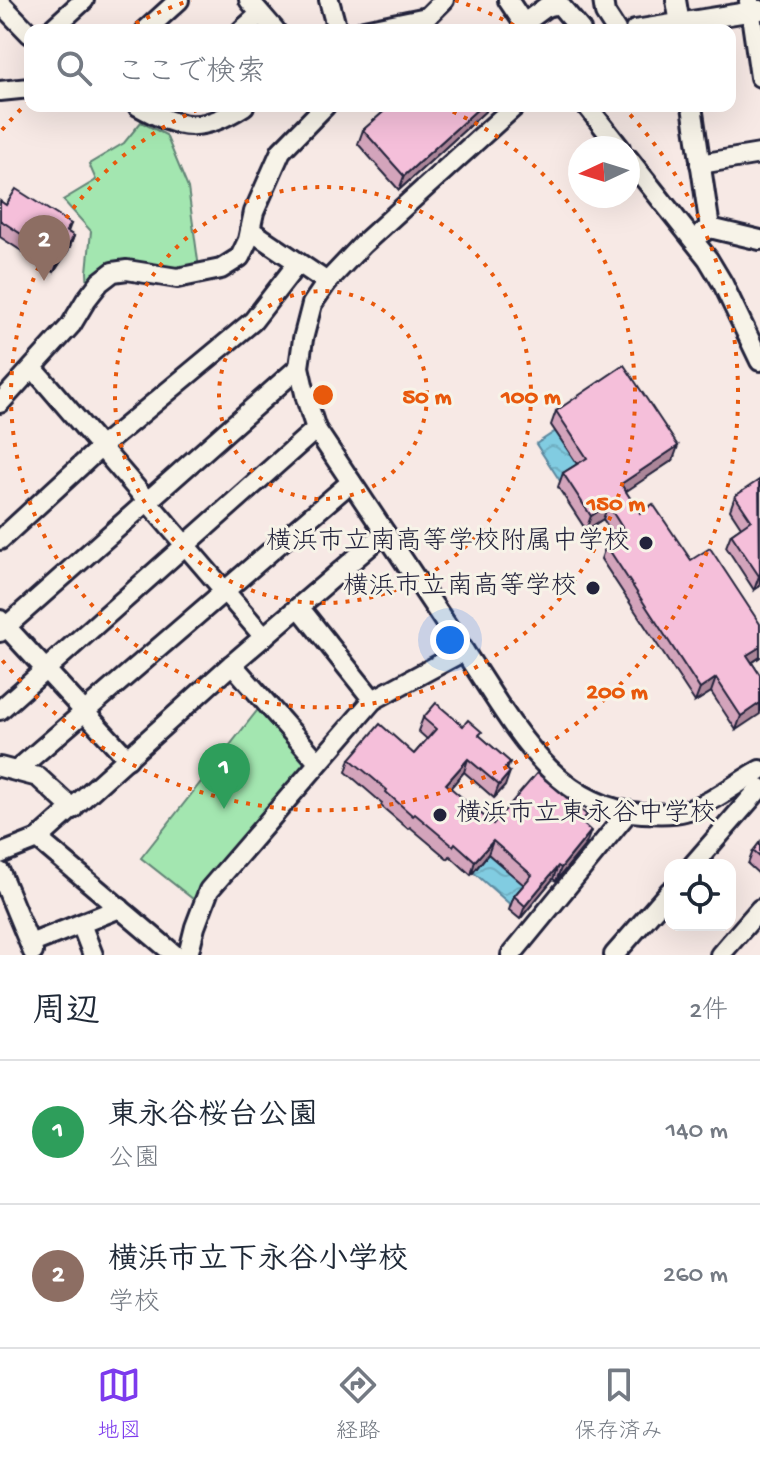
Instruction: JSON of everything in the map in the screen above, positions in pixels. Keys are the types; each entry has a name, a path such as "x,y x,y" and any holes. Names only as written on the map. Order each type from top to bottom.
{"street":[{"path":"58,24 84,0"},
{"path":"153,24 179,0"},
{"path":"329,0 335,24"},
{"path":"431,24 444,0"},
{"path":"508,0 524,24"},
{"path":"603,0 605,13 612,24"},
{"path":"676,0 681,24"},
{"path":"0,3 24,28"},
{"path":"529,24 546,7 559,4 576,24"},
{"path":"255,7 270,24"},
{"path":"689,24 753,7 760,77"},
{"path":"0,91 24,89"},
{"path":"154,112 177,124 190,126 218,121 234,112"},
{"path":"0,403 71,325 100,282 113,272 127,270 177,278 221,269 240,257 248,240 254,212 281,151 319,112"},
{"path":"506,112 363,244 327,282 312,304 299,367 316,429 542,763 566,784 595,802 629,811 665,814 686,811 711,800 760,770"},
{"path":"592,112 611,136"},
{"path":"693,112 710,228"},
{"path":"700,164 760,154"},
{"path":"640,173 708,259 760,361"},
{"path":"693,239 710,228 760,240"},
{"path":"250,230 327,282"},
{"path":"0,540 101,447 253,321 298,263"},
{"path":"128,759 2,626 299,367"},
{"path":"33,368 264,637"},
{"path":"0,710 316,429"},
{"path":"9,769 85,712 351,482"},
{"path":"0,854 38,839 232,664 385,533"},
{"path":"299,607 373,700"},
{"path":"188,955 209,890 373,700 464,651"},
{"path":"232,664 318,762"},
{"path":"9,769 38,777 73,809"},
{"path":"698,859 760,788"},
{"path":"511,955 629,811"},
{"path":"38,839 175,955"},
{"path":"0,872 32,950 120,908"},
{"path":"623,952 664,899"},
{"path":"720,955 760,909"},
{"path":"81,924 93,955"}],"green space":[{"path":"141,122 166,135 188,188 199,268 188,271 141,264 88,290 91,231 63,200 96,180 89,164 124,143"},
{"path":"260,707 311,761 193,899 141,858"}],"water":[{"path":"556,431 582,472 562,484 536,444"},
{"path":"488,854 528,888 512,906 473,872"}],"building":[{"path":"383,112 474,112 404,176 363,130"},
{"path":"16,189 71,224 66,231 74,236 59,259 0,220 0,201 6,205"},
{"path":"624,365 678,446 621,484 640,513 653,504 691,560 710,548 760,624 760,647 747,655 760,675 760,703 741,716 716,678 700,689 606,545 625,532 608,505 591,516 563,473 587,458 556,411"},
{"path":"759,480 760,576 731,534 751,520 735,496"},
{"path":"436,703 463,726 468,720 482,732 479,735 510,762 505,768 510,772 499,785 468,759 446,784 493,824 537,773 587,815 581,822 591,831 525,906 514,896 532,875 493,841 475,861 455,843 453,846 415,814 413,816 350,759 380,724 414,754 436,729 423,718"},
{"path":"760,842 760,857 753,851"}],"place":[{"name":"横浜市立下永谷小学校","path":"44,281"},
{"name":"横浜市立南高等学校附属中学校","path":"646,543"},
{"name":"横浜市立南高等学校","path":"593,588"},
{"name":"東永谷桜台公園","path":"224,809"},
{"name":"横浜市立東永谷中学校","path":"440,815"}]}
